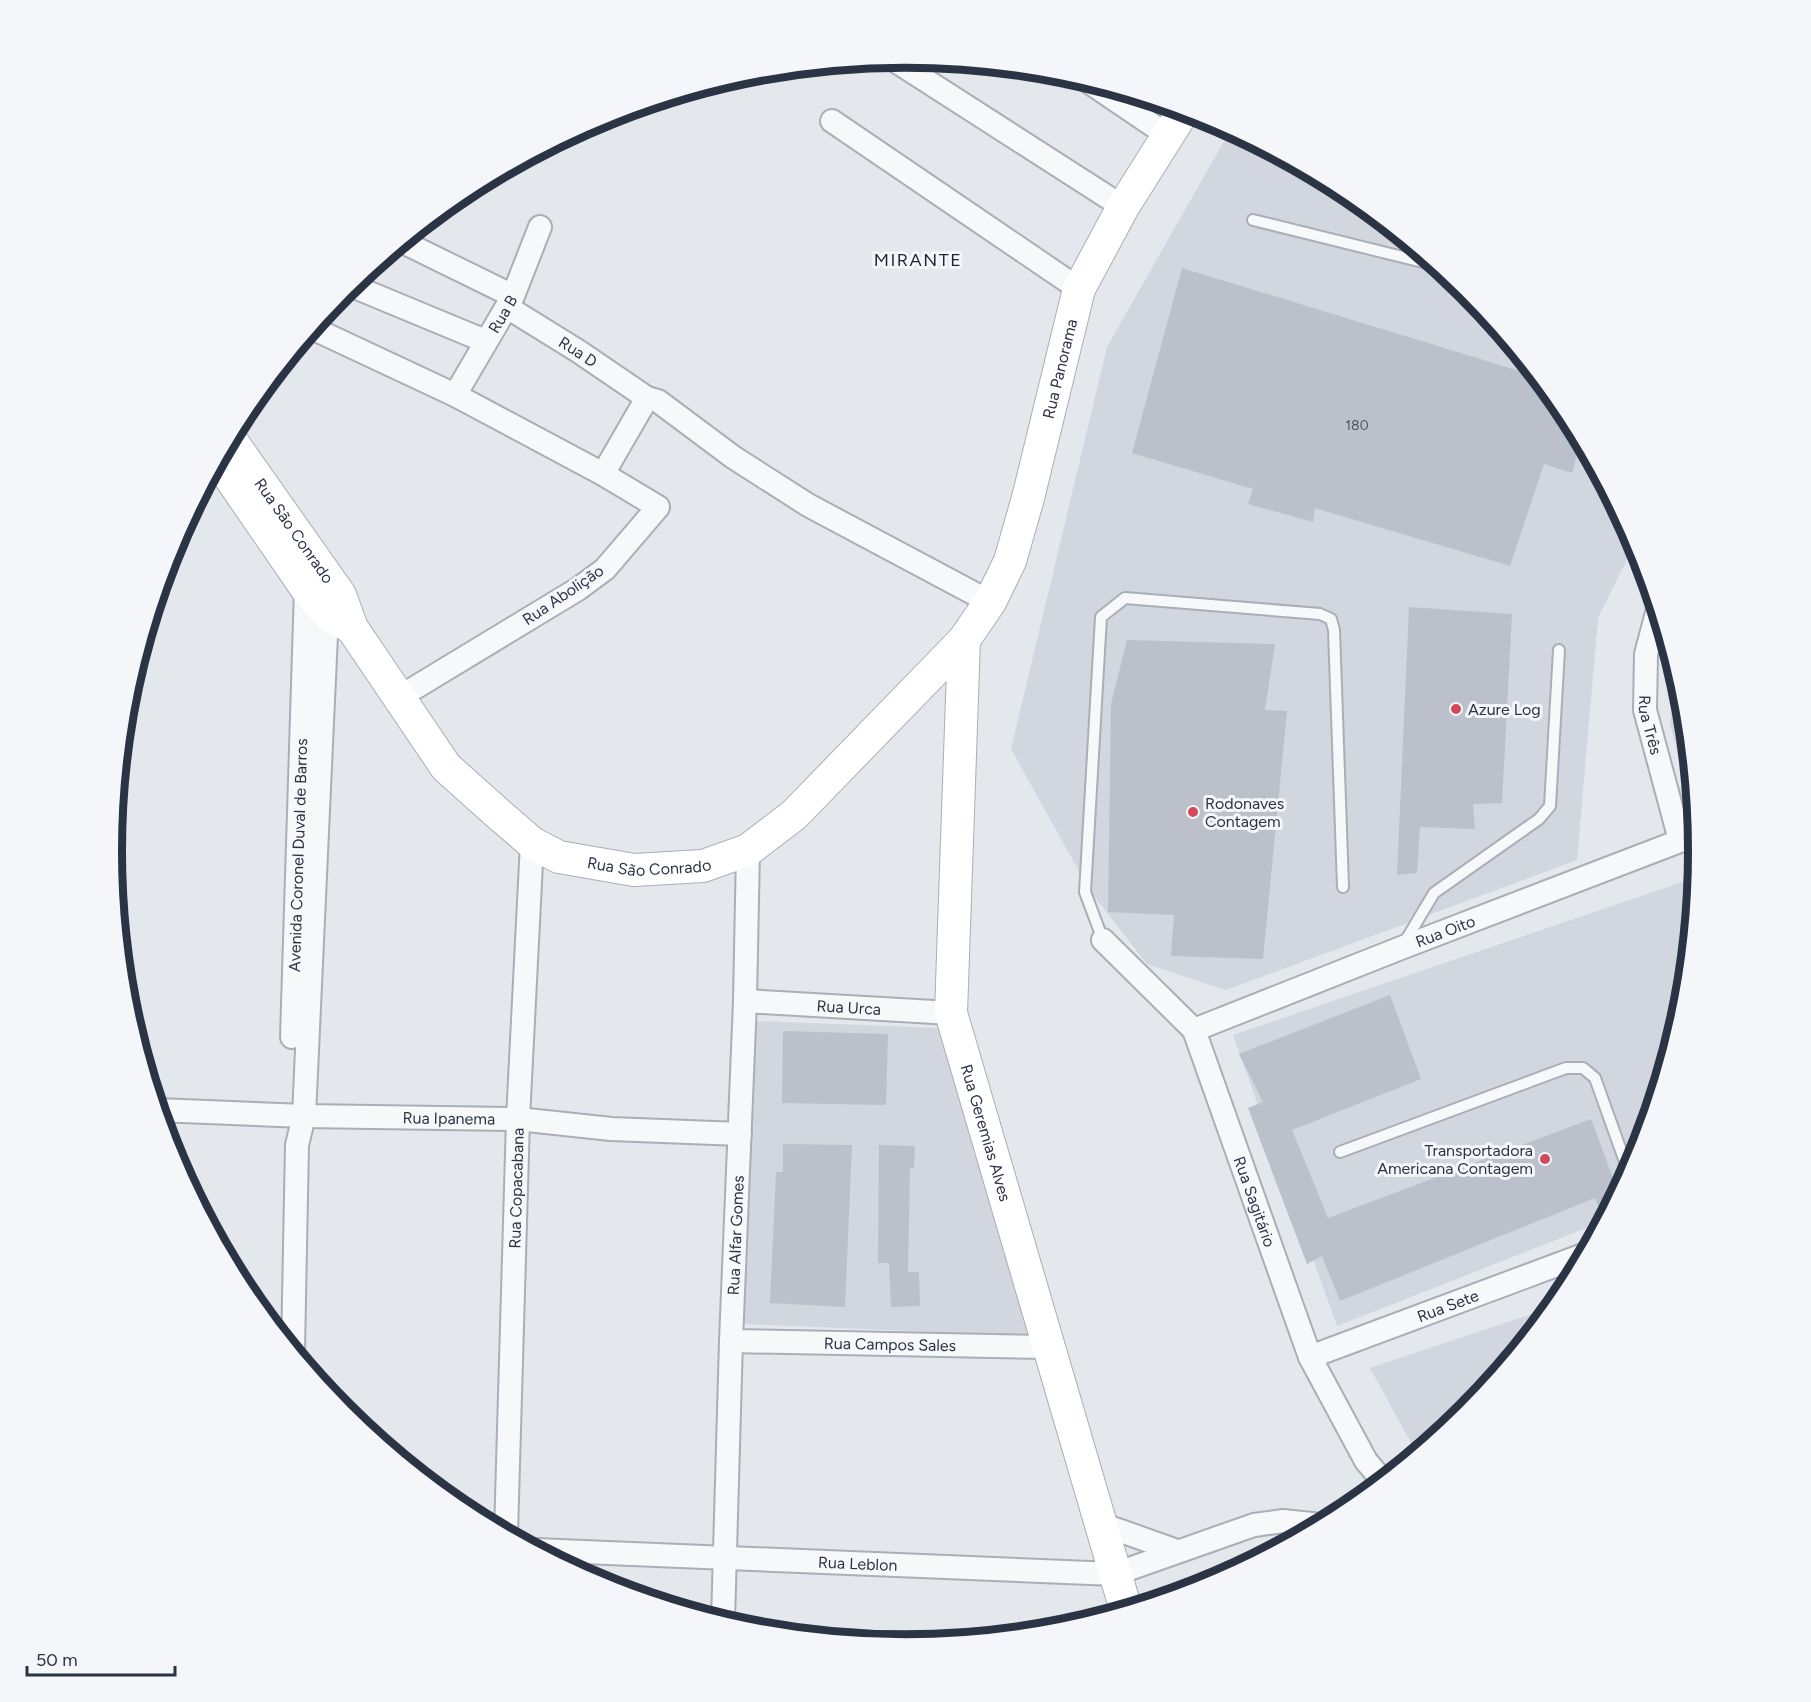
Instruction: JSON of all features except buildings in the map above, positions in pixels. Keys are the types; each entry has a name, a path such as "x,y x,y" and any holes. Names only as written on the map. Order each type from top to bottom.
{"street":[{"path":"907,68 1123,207"},
{"path":"1131,101 1176,122"},
{"path":"832,121 1079,289"},
{"name":"Rua Panorama","path":"964,640 990,602 1010,561 1028,498 1079,289 1123,207 1176,122"},
{"name":"Rua B","path":"455,394 485,340 510,302 540,227"},
{"path":"409,245 510,302"},
{"path":"360,289 485,340"},
{"name":"Rua D","path":"510,302 578,351 652,399"},
{"name":"Rua Abolição","path":"319,331 455,394 603,474 658,507 605,569 578,589 398,698"},
{"path":"578,333 649,386 652,399 733,457 808,505 990,602"},
{"path":"603,474 652,399"},
{"name":"Rua São Conrado","path":"235,447 330,599 446,767 532,843 559,857 634,870 703,866 748,850 795,815 964,640"},
{"name":"Rua São Conrado","path":"223,466 330,599"},
{"name":"Avenida Coronel Duval de Barros","path":"292,1338 297,1116 313,704 330,599"},
{"name":"Avenida Coronel Duval de Barros","path":"313,704 330,599"},
{"name":"Rua Três","path":"1654,623 1646,654 1645,710 1688,835"},
{"name":"Rua Geremias Alves","path":"964,640 951,1013 1124,1603"},
{"name":"Rua Oito","path":"1194,1030 1688,837"},
{"name":"Rua Copacabana","path":"506,1525 518,1119 532,843"},
{"name":"Rua Alfar Gomes","path":"723,1612 731,1341 745,1001 748,850"},
{"name":"Rua Sagitário","path":"1103,940 1194,1030 1310,1358 1366,1461 1378,1476"},
{"name":"Rua Urca","path":"745,1001 951,1013"},
{"name":"Rua Ipanema","path":"167,1110 297,1116 518,1119 611,1129 740,1134"},
{"name":"Rua Sete","path":"1310,1358 1574,1258"},
{"name":"Rua Campos Sales","path":"731,1341 1048,1347"},
{"name":"Rua Leblon","path":"553,1551 1115,1574 1254,1525 1283,1521 1307,1524"},
{"path":"1101,1524 1177,1551"}],"lane":[{"path":"1253,220 1422,262"},
{"path":"1103,940 1085,892 1101,617 1125,598 1320,614 1331,619 1334,630 1343,887"},
{"path":"1401,948 1434,893 1539,819 1551,806 1559,650"},
{"path":"1340,1152 1566,1068 1583,1068 1595,1078 1625,1161"}],"shaded area":[{"path":"1227,137 1297,172 1382,229 1460,297 1495,334 1557,416 1584,459 1608,504 1630,553 1598,618 1577,860 1226,990 1147,964 1090,891 1011,749 1107,347"},
{"path":"1674,697 1686,785 1670,723"},
{"path":"1688,880 1682,953 1674,1004 1662,1054 1629,1151 1594,1225 1337,1326 1233,1035"},
{"path":"754,1021 939,1028 1028,1336 743,1324"},
{"path":"1539,1312 1495,1368 1460,1405 1413,1447 1370,1368"}],"place":[{"name":"Azure Log","path":"1456,709"},
{"name":"Rodonaves Contagem","path":"1193,812"},
{"name":"Transportadora Americana Contagem","path":"1545,1159"}],"district":[{"name":"MIRANTE","path":"918,260"}]}
